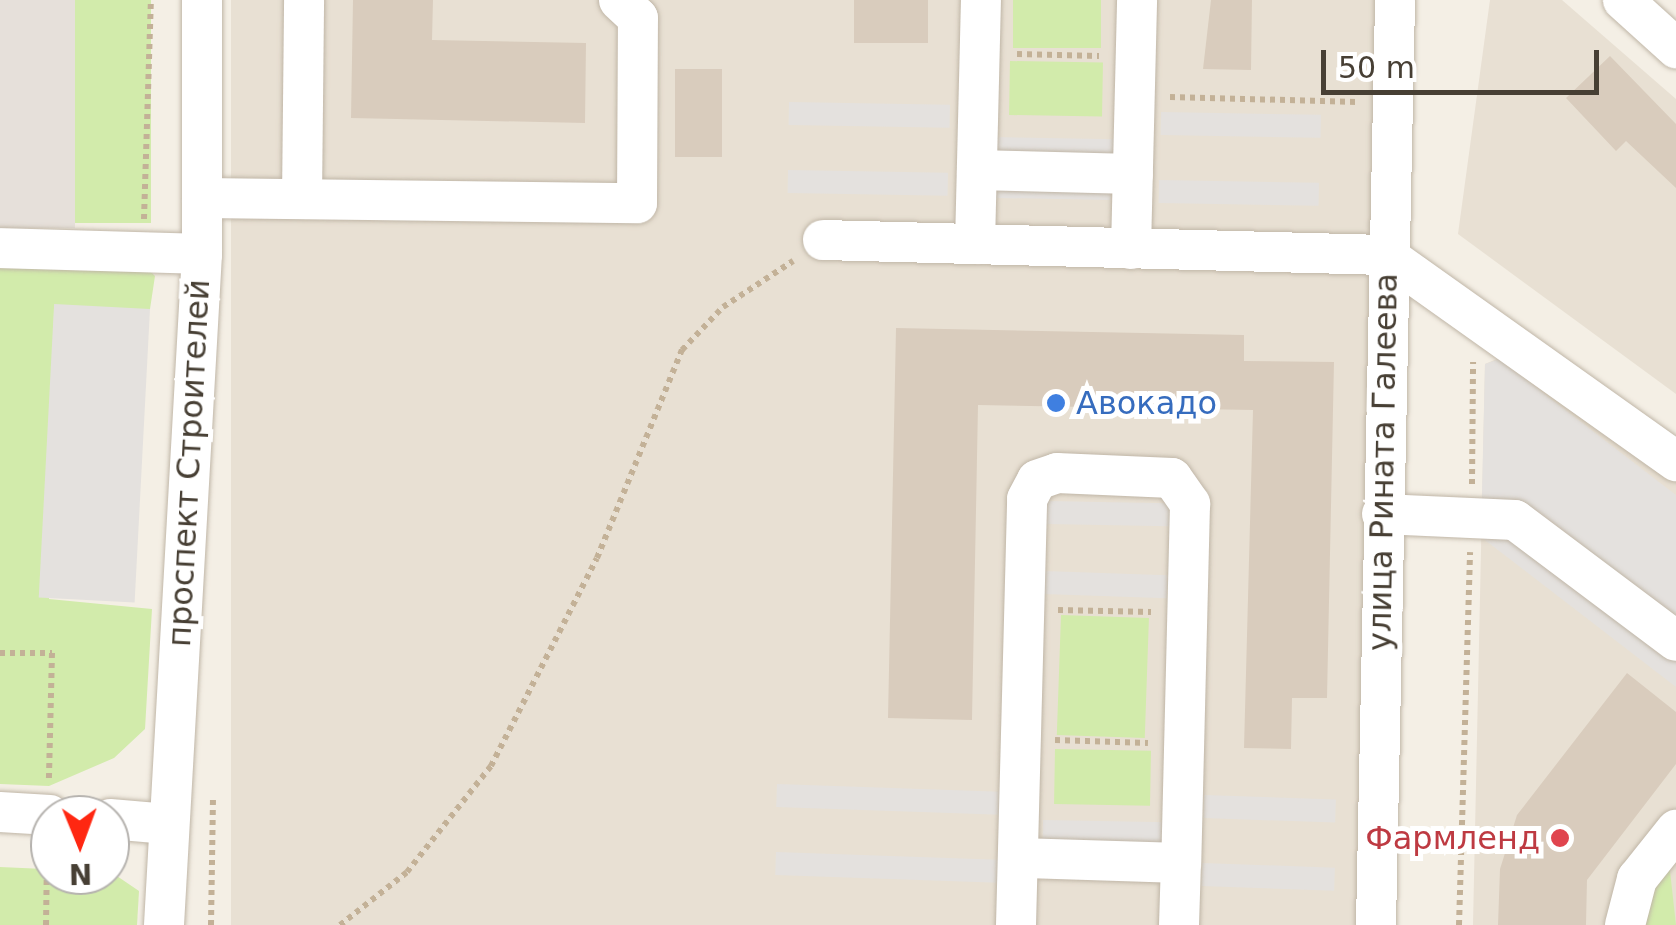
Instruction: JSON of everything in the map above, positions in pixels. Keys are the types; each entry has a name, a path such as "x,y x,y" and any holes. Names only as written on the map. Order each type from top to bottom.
{"street":[{"name":"проспект Строителей","path":"164,925 202,254 202,0"},
{"path":"302,200 304,0"},
{"path":"202,198 637,203 638,18 620,0"},
{"path":"974,244 981,0"},
{"path":"1131,248 1137,0"},
{"name":"улица Рината Галеева","path":"1376,925 1386,255 1394,0"},
{"path":"1622,0 1676,48"},
{"path":"977,170 1132,174"},
{"path":"823,240 1386,255 1459,302 1676,462"},
{"path":"0,248 202,254"},
{"path":"1016,925 1027,500 1037,480 1160,476 1182,484 1190,504 1179,925"},
{"path":"1382,514 1471,516 1524,524 1676,641"},
{"path":"0,812 30,814"},
{"path":"130,821 168,824"},
{"path":"1625,925 1637,879 1676,830"},
{"path":"1018,858 1180,862"}],"path":[{"path":"145,252 151,0"},
{"path":"980,53 1135,77 1358,102"},
{"path":"340,925 408,872 491,766 597,558 682,350 723,308 823,240"},
{"path":"1459,302 1474,353 1459,925"},
{"path":"1024,609 1187,613"},
{"path":"0,652 52,653 49,795"},
{"path":"1020,740 1184,744"},
{"path":"46,925 47,895"}],"shaded area":[{"path":"0,0 75,0 75,228 0,228"},
{"path":"231,0 1380,0 1380,925 231,925"},
{"path":"1490,0 1562,0 1676,99 1676,394 1458,234"},
{"path":"789,102 950,105 950,128 789,125"},
{"path":"1161,112 1321,115 1321,138 1161,135"},
{"path":"992,137 1118,139 1118,162 992,160"},
{"path":"788,170 948,173 948,196 788,193"},
{"path":"995,176 1111,178 1111,200 995,198"},
{"path":"1159,180 1319,183 1319,206 1159,203"},
{"path":"54,304 150,309 135,603 39,598"},
{"path":"1506,355 1676,481 1676,925 1473,925 1485,364"},
{"path":"1499,359 1676,495 1676,687 1481,537 1485,364"},
{"path":"1046,501 1170,503 1170,526 1046,524"},
{"path":"1044,571 1168,575 1167,598 1043,594"},
{"path":"777,784 1001,792 1000,815 776,807"},
{"path":"1204,795 1336,800 1335,823 1203,818"},
{"path":"1043,820 1169,822 1169,845 1043,843"},
{"path":"776,852 999,860 998,883 775,875"},
{"path":"1202,863 1335,868 1334,891 1201,886"}],"green space":[{"path":"75,0 151,0 151,223 75,223"},
{"path":"1013,0 1101,0 1101,48 1013,48"},
{"path":"1010,61 1103,63 1102,117 1009,115"},
{"path":"0,248 131,252 155,276 150,309 54,311 49,599 152,609 145,729 114,758 49,786 0,784"},
{"path":"1061,615 1149,618 1145,738 1057,735"},
{"path":"1055,749 1151,751 1150,806 1054,804"},
{"path":"1668,853 1676,925 1640,925"},
{"path":"0,867 30,868 30,895 130,895 130,885 139,891 137,925 0,925"}],"building":[{"path":"353,0 433,0 432,40 586,43 585,123 351,118"},
{"path":"854,0 928,0 928,43 854,43"},
{"path":"1211,0 1252,0 1251,70 1203,69"},
{"path":"1610,56 1676,124 1676,188 1626,141 1616,151 1566,98"},
{"path":"675,69 722,69 722,157 675,157"},
{"path":"896,328 1244,335 1244,361 1334,362 1327,698 1292,698 1291,749 1244,748 1253,410 978,405 972,720 888,718"},
{"path":"1627,673 1676,712 1676,764 1587,880 1586,925 1498,925 1500,869 1517,815"}],"place":[{"name":"Авокадо","path":"1056,403"},
{"name":"Фармленд","path":"1560,838"}]}
